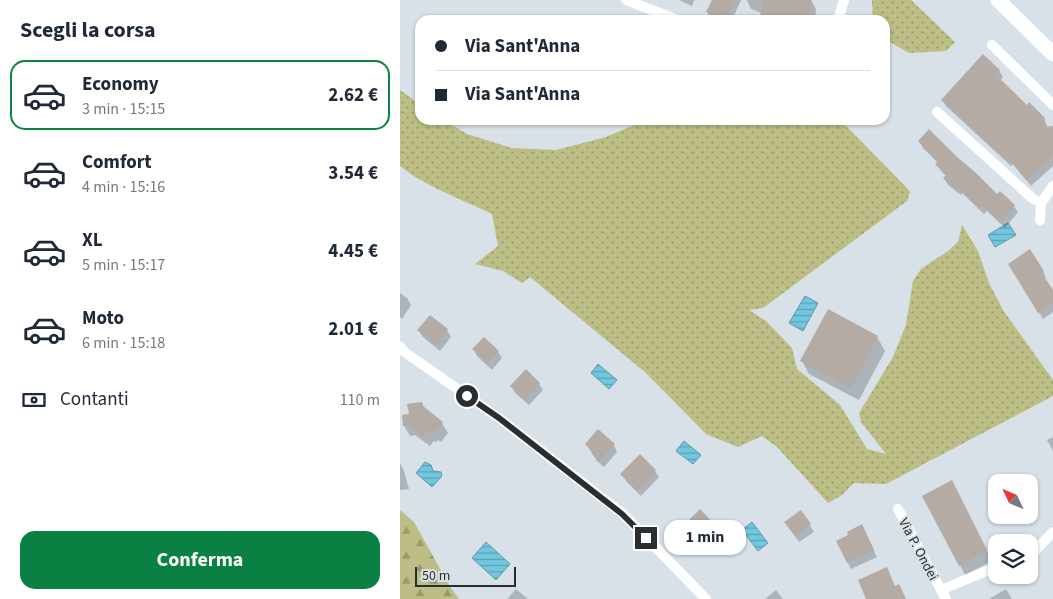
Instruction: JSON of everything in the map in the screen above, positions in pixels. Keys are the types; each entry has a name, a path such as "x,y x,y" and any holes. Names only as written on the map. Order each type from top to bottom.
{"street":[{"path":"626,0 665,15"},
{"path":"840,15 844,0"},
{"path":"998,0 1053,54"},
{"path":"992,45 1053,105"},
{"path":"937,112 1018,186 1041,203"},
{"path":"1040,220 1041,203 1053,186"},
{"path":"400,346 403,351 499,418 622,514 706,599"},
{"name":"Via P. Ondei","path":"898,509 944,594 988,571"},
{"path":"1038,548 1053,532"}],"green space":[{"path":"872,0 911,0 955,42 946,51 909,53 890,42 890,15 873,15"},
{"path":"400,90 415,100 415,125 452,125 467,134 512,148 556,150 606,137 634,125 845,125 906,187 910,192 907,201 763,308 749,310 766,321 792,348 797,369 840,405 867,449 886,454 861,422 859,413 893,357 906,325 913,281 921,269 958,242 962,225 978,251 989,283 1003,310 1053,380 1053,396 886,484 854,483 842,495 828,503 777,447 762,436 738,447 706,434 646,373 530,277 522,283 503,271 475,264 498,246 492,214 421,180 400,166"},
{"path":"400,510 414,522 449,585 459,599 400,599"}],"water":[{"path":"1008,223 1016,235 995,247 988,235"},
{"path":"805,296 818,303 803,331 789,323"},
{"path":"598,364 617,380 609,389 591,373"},
{"path":"684,441 701,455 693,464 676,451"},
{"path":"425,462 431,465 433,471 441,472 442,476 432,487 416,473"},
{"path":"752,522 768,543 758,551 742,530"},
{"path":"486,542 510,564 496,580 472,558"}],"building":[{"path":"712,0 735,0 728,15 713,15 706,12"},
{"path":"764,0 811,0 810,15 760,15"},
{"path":"983,54 1000,70 996,75 1027,105 1029,102 1045,118 1044,127 1053,126 1053,156 1026,180 1008,158 1007,160 941,100"},
{"path":"929,129 997,194 1000,191 1015,205 1001,222 982,206 979,209 958,187 956,189 943,178 946,175 935,164 938,162 918,141"},
{"path":"1030,249 1044,271 1041,272 1053,290 1053,303 1038,313 1008,264"},
{"path":"828,309 878,336 851,388 800,361"},
{"path":"430,315 448,329 436,345 417,330"},
{"path":"484,337 499,351 488,364 472,349"},
{"path":"526,369 540,383 525,400 510,386"},
{"path":"422,402 423,406 443,422 435,433 432,430 430,433 428,431 423,437 408,425 403,426 402,415 409,414 407,404"},
{"path":"598,429 615,444 599,461 592,454 594,452 585,444"},
{"path":"640,454 656,470 637,491 620,474"},
{"path":"952,480 987,550 959,566 922,496"},
{"path":"700,509 722,532 711,543 708,540 700,548 682,530 690,523 688,521"},
{"path":"801,510 811,524 795,536 784,522"},
{"path":"862,524 874,550 847,563 836,541 848,535 847,532"},
{"path":"887,567 895,586 899,584 906,599 866,599 858,580"}],"route":[{"path":"467,396 499,418 622,514 646,538"}]}
